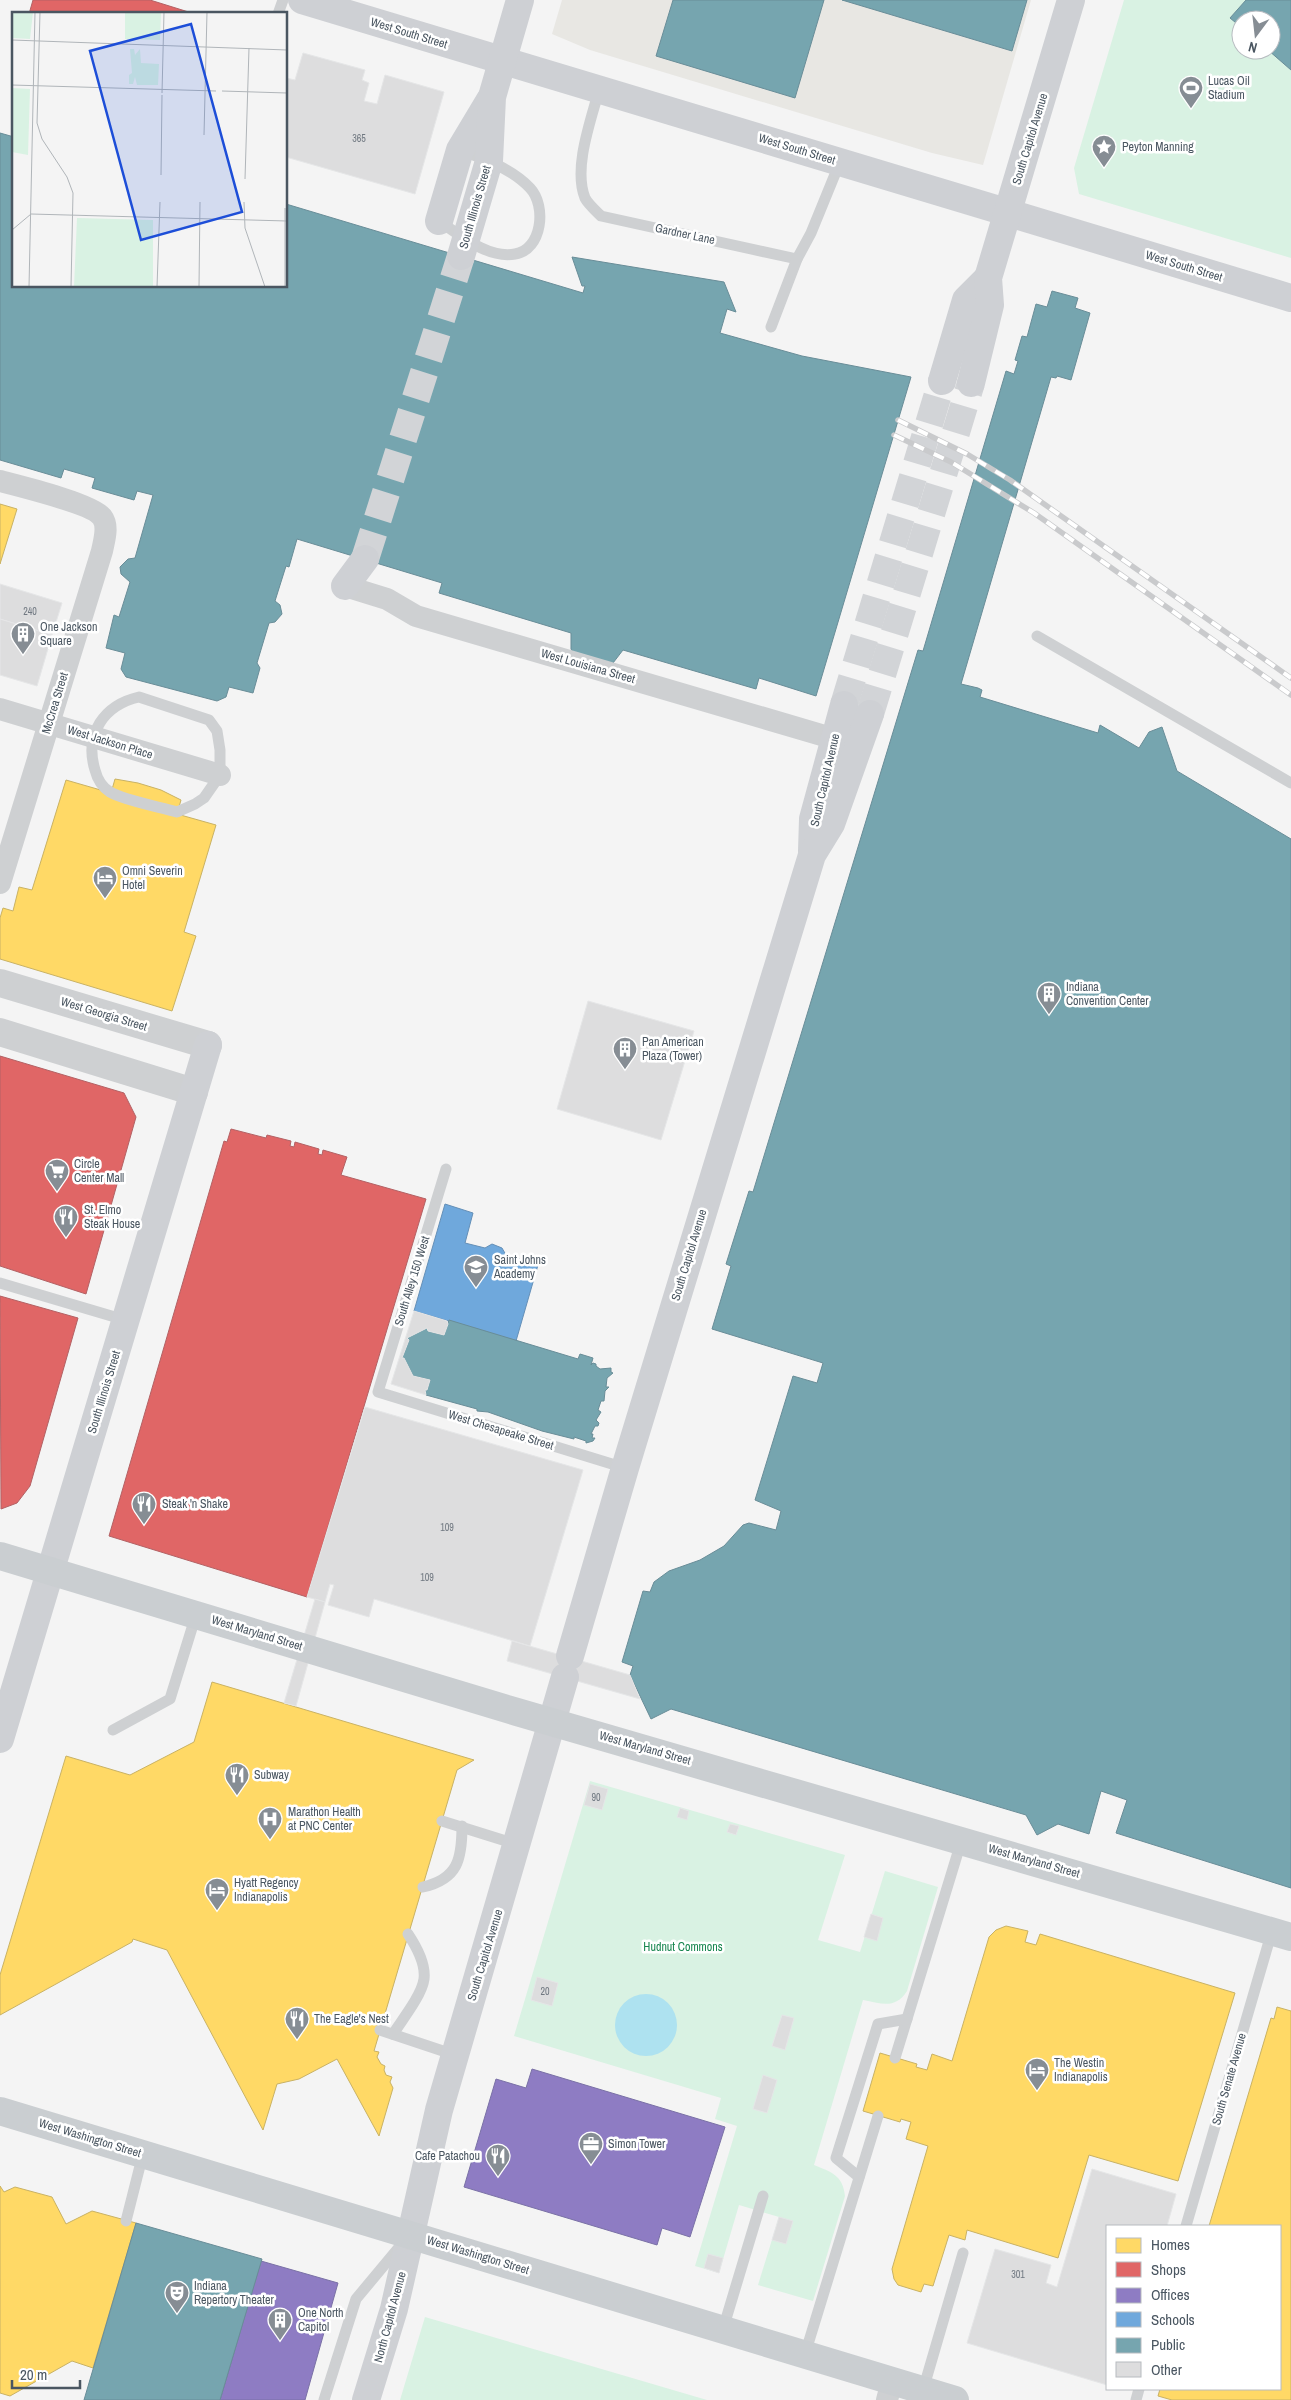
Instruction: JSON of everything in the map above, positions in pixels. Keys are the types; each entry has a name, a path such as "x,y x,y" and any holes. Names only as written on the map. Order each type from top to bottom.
{"main road":[{"name":"West South Street","path":"302,0 1291,298"},
{"name":"South Illinois Street","path":"463,247 489,161 492,97 520,0"},
{"name":"South Capitol Avenue","path":"971,383 990,305 988,278 1071,0"},
{"name":"South Illinois Street","path":"440,221 460,150 492,97"},
{"name":"South Capitol Avenue","path":"942,381 966,300 988,278"},
{"path":"345,586 365,560"},
{"name":"South Capitol Avenue","path":"812,855 813,819 844,705"},
{"name":"South Capitol Avenue","path":"411,2234 439,2110 518,1844 625,1468 812,855 831,824 870,714"},
{"name":"South Illinois Street","path":"0,1739 208,1045"},
{"name":"West Maryland Street","path":"0,1556 552,1721 962,1839 1282,1934"},
{"name":"West Washington Street","path":"0,2111 805,2354 889,2390 923,2390 955,2400"},
{"name":"North Capitol Avenue","path":"366,2400 394,2309 411,2234"}],"street":[{"name":"McCrea Street","path":"0,481 88,508 102,516 105,523 102,551 49,724 6,844 0,883"},
{"name":"West Louisiana Street","path":"345,586 387,599 416,616 835,739"},
{"name":"West Jackson Place","path":"0,709 220,775"},
{"name":"West Georgia Street","path":"0,982 208,1045"},
{"path":"0,1032 194,1092"}],"lane":[{"path":"279,12 283,0"},
{"name":"Gardner Lane","path":"599,90 584,146 581,176 585,199 600,216 798,259"},
{"path":"440,221 463,247 514,255 525,250 537,234 540,217 539,203 531,189 518,178 489,161 460,150"},
{"path":"771,326 840,162"},
{"path":"1037,636 1291,783"},
{"path":"139,697 209,720 217,731 220,750 220,775 204,798 177,812 111,792 96,774 92,757 91,737 107,714 126,700 139,697"},
{"name":"South Alley 150 West","path":"378,1392 446,1169"},
{"path":"0,1283 125,1320"},
{"name":"West Chesapeake Street","path":"378,1392 625,1468"},
{"path":"113,1730 170,1699 196,1615"},
{"path":"442,1820 518,1844"},
{"path":"422,1887 439,1883 450,1875 458,1862 462,1845 462,1826"},
{"path":"895,2058 962,1839"},
{"path":"393,2034 417,1996 424,1978 419,1950 408,1934"},
{"name":"South Senate Avenue","path":"1186,2225 1282,1934"},
{"path":"859,2177 836,2158 878,2024 907,2019"},
{"path":"380,2030 455,2055"},
{"path":"805,2354 878,2116"},
{"path":"126,2221 142,2154"},
{"path":"723,2330 763,2196"},
{"path":"324,2400 356,2299 411,2234"},
{"path":"923,2390 963,2253"}],"shaded area":[{"path":"562,0 1031,0 983,165 932,153 590,50 552,34"}],"green space":[{"name":"Lucas Oil Stadium","path":"1124,0 1291,0 1291,258 1079,194 1074,168"},
{"name":"Hudnut Commons","path":"590,1781 845,1855 818,1940 860,1952 885,1871 938,1887 907,1991 898,2001 893,2003 887,2004 863,2000 814,2165 831,2172 839,2179 845,2196 813,2301 758,2285 779,2217 739,2205 719,2273 695,2266 737,2126 715,2119 721,2098 514,2036"},
{"path":"425,2317 707,2400 400,2400"}],"water":[{"path":"646,1994 658,1996 668,2003 675,2013 677,2025 675,2037 668,2047 658,2054 646,2056 634,2054 624,2047 617,2037 615,2025 617,2013 624,2003 634,1996"}],"building: Homes":[{"path":"0,504 17,509 0,564"},
{"name":"Omni Severin Hotel","path":"115,779 161,790 181,800 177,814 216,825 184,932 196,936 172,1011 0,959 0,918 3,908 13,911 19,887 32,890 66,780 111,793"},
{"name":"Hyatt Regency Indianapolis","path":"212,1682 474,1760 457,1770 374,2051 379,2052 377,2057 381,2064 385,2066 386,2075 392,2077 390,2082 393,2088 379,2136 337,2059 299,2079 277,2084 263,2130 167,1950 133,1939 132,1942 0,2015 0,1975 66,1756 130,1775 194,1742"},
{"name":"The Westin Indianapolis","path":"1006,1926 1028,1931 1025,1942 1036,1945 1040,1934 1235,1993 1178,2181 1089,2155 1058,2258 967,2230 965,2240 949,2235 933,2286 924,2284 921,2292 898,2285 894,2279 892,2269 928,2146 906,2139 911,2122 901,2119 900,2122 863,2111 880,2053 917,2064 916,2067 927,2070 932,2054 952,2061 989,1937 996,1930"},
{"path":"1277,2007 1291,2011 1291,2400 1172,2400 1158,2396 1160,2390 1281,2390 1281,2225 1209,2225 1271,2018 1274,2019"},
{"path":"0,2186 4,2192 15,2187 52,2197 66,2224 92,2211 136,2223 93,2368 72,2361 10,2396 0,2393"}],"building: Shops":[{"path":"33,0 150,0 189,12 30,12"},
{"name":"Circle Center Mall","path":"0,1056 124,1093 136,1117 86,1294 0,1266"},
{"path":"231,1129 266,1138 267,1135 291,1141 290,1146 294,1147 295,1142 319,1149 318,1154 322,1155 323,1150 347,1157 341,1175 426,1199 307,1597 109,1536 224,1141 227,1142"},
{"path":"0,1296 78,1318 30,1486 17,1503 1,1509"}],"building: Offices":[{"name":"Simon Tower","path":"532,2069 725,2127 690,2237 662,2228 657,2245 464,2187 496,2079 526,2088"},
{"name":"One North Capitol","path":"261,2261 338,2283 305,2400 220,2400"}],"building: Schools":[{"name":"Saint Johns Academy","path":"445,1204 473,1213 465,1243 485,1248 492,1244 502,1248 506,1255 538,1265 516,1341 414,1311"}],"building: Public":[{"path":"673,0 824,0 795,98 656,56"},
{"path":"842,0 1027,0 1012,51"},
{"path":"1246,0 1291,0 1291,70 1280,60 1281,10 1237,10"},
{"path":"0,133 12,136 12,288 288,288 288,205 583,293 585,286 582,286 572,257 724,282 736,312 727,309 720,333 802,356 911,377 816,696 759,678 756,689 623,650 613,663 575,656 571,649 571,633 439,593 442,583 297,539 289,567 286,566 275,601 280,605 282,614 275,622 269,623 257,663 260,668 253,693 229,687 226,697 217,701 126,677 121,669 125,653 106,648 114,615 119,617 130,582 121,574 120,567 128,559 135,558 153,495 137,491 134,500 92,488 95,478 64,469 61,478 0,460"},
{"name":"Indiana Convention Center","path":"1052,291 1078,298 1075,308 1090,313 1071,380 1057,376 1056,378 1051,377 961,684 982,690 980,697 1098,733 1100,725 1139,748 1149,732 1162,727 1177,771 1291,839 1291,1888 1116,1833 1127,1800 1101,1791 1089,1834 1058,1824 1037,1835 1026,1815 671,1709 651,1719 630,1675 633,1666 622,1662 643,1591 650,1592 654,1582 669,1571 700,1560 724,1546 743,1525 749,1523 776,1530 781,1511 755,1500 793,1376 817,1383 823,1363 712,1329 731,1266 726,1264 749,1191 753,1192 918,650 923,651 1006,371 1014,374 1018,361 1015,360 1022,336 1027,337 1036,304 1047,307"},
{"path":"449,1320 578,1359 580,1354 593,1358 591,1365 593,1363 596,1364 600,1369 611,1368 613,1373 607,1378 606,1387 609,1387 605,1391 604,1401 601,1401 598,1410 601,1412 596,1420 599,1423 591,1434 593,1434 592,1438 595,1438 593,1441 586,1443 586,1441 574,1437 574,1439 542,1431 488,1412 477,1411 477,1409 426,1395 425,1390 427,1390 430,1380 413,1376 404,1358 402,1358 409,1340 407,1338 427,1328 428,1331 444,1335"},
{"name":"Indiana Repertory Theater","path":"136,2223 262,2259 220,2400 84,2400"}],"building: Other":[{"path":"303,53 365,70 362,80 369,83 364,101 377,104 385,75 444,92 415,194 288,158 288,78 295,80"},
{"path":"0,584 62,603 52,635 0,619"},
{"name":"One Jackson Square","path":"0,619 52,635 37,686 0,675"},
{"name":"Pan American Plaza (Tower)","path":"588,1001 694,1031 661,1140 557,1109"},
{"path":"414,1311 447,1321 448,1324 444,1335 428,1331 427,1328 407,1338 409,1340 402,1358 404,1358 413,1376 430,1380 427,1390 425,1390 426,1395 391,1384"},
{"path":"365,1407 583,1470 530,1646 374,1599 369,1617 328,1605 334,1585 330,1584 325,1602 307,1597"},
{"path":"315,1599 325,1602 296,1706 284,1703"},
{"path":"512,1641 630,1675 640,1699 507,1661"},
{"path":"590,1784 608,1789 602,1810 584,1805"},
{"path":"680,1808 689,1811 687,1820 677,1817"},
{"path":"730,1824 739,1826 736,1835 727,1832"},
{"path":"871,1914 883,1918 877,1941 864,1937"},
{"path":"537,1977 558,1983 552,2006 531,2000"},
{"path":"782,2015 794,2018 785,2050 772,2046"},
{"path":"763,2075 777,2080 767,2113 753,2109"},
{"path":"1092,2169 1176,2194 1167,2225 1106,2225 1106,2385 967,2343 995,2249 1051,2265 1046,2283 1057,2287"},
{"path":"779,2217 793,2221 786,2244 772,2240"},
{"path":"708,2254 723,2258 719,2273 704,2268"}],"tunnel":[{"path":"365,559 461,256"},
{"path":"844,705 942,381"},
{"path":"870,714 971,383"}],"railway":[{"path":"898,420 967,454 1010,480 1291,678"},
{"path":"894,435 951,462 1034,513 1291,695"}],"place":[{"name":"Lucas Oil Stadium","path":"1191,109"},
{"name":"Peyton Manning","path":"1104,168"},
{"name":"One Jackson Square","path":"23,655"},
{"name":"Omni Severin Hotel","path":"105,899"},
{"name":"Indiana Convention Center","path":"1049,1015"},
{"name":"Pan American Plaza (Tower)","path":"625,1070"},
{"name":"Circle Center Mall","path":"57,1192"},
{"name":"St. Elmo Steak House","path":"66,1238"},
{"name":"Saint Johns Academy","path":"476,1288"},
{"name":"Steak 'n Shake","path":"144,1525"},
{"name":"Subway","path":"237,1796"},
{"name":"Marathon Health at PNC Center","path":"270,1840"},
{"name":"Hyatt Regency Indianapolis","path":"217,1911"},
{"name":"The Eagle's Nest","path":"297,2040"},
{"name":"The Westin Indianapolis","path":"1037,2091"},
{"name":"Simon Tower","path":"591,2165"},
{"name":"Cafe Patachou","path":"498,2177"},
{"name":"Indiana Repertory Theater","path":"177,2314"},
{"name":"One North Capitol","path":"280,2341"}]}
